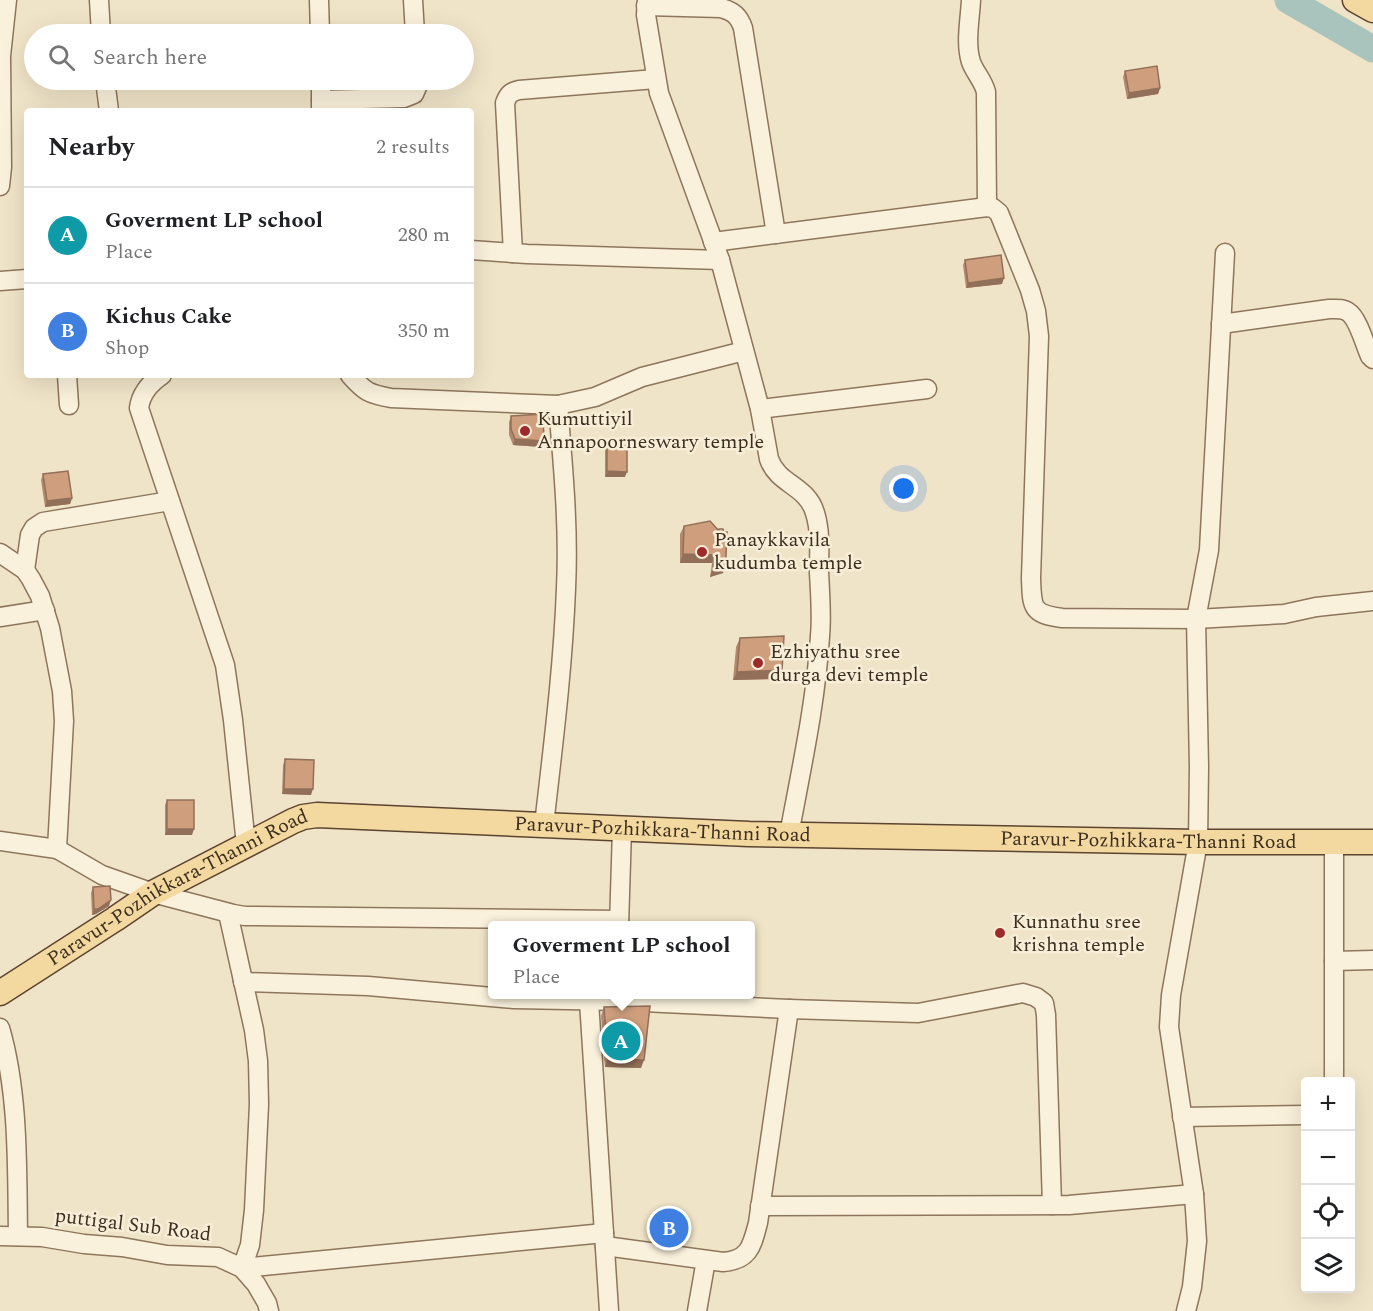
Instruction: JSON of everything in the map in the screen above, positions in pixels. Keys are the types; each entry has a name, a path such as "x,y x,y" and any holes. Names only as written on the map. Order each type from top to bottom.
{"main road":[{"path":"1355,0 1373,10"},
{"name":"Paravur-Pozhikkara-Thanni Road","path":"0,993 153,893 292,821 317,815 789,835 1373,843"}],"street":[{"path":"0,186 2,167 1,56 7,0"},
{"path":"99,0 100,24"},
{"path":"319,0 320,24"},
{"path":"413,0 414,24"},
{"path":"971,0 970,59 986,92 987,207"},
{"path":"776,234 741,20 730,10 722,8 647,3 646,15 659,93 720,260 760,409 771,464 779,474 807,495 816,514 821,633 818,670 789,835"},
{"path":"513,253 506,103 508,96 513,91 519,90 656,79"},
{"path":"106,90 109,108"},
{"path":"321,105 404,98 414,94 416,90"},
{"path":"714,242 987,207 999,213 1030,290 1036,311 1039,336 1031,578 1032,600 1036,609 1044,616 1196,619 1284,614 1373,601"},
{"path":"474,250 720,260"},
{"path":"1186,1311 1192,1287 1197,1241 1194,1194 1169,1027 1171,995 1198,842 1196,619 1209,550 1225,253"},
{"path":"0,281 24,279"},
{"path":"1221,324 1329,309 1347,310 1352,315 1373,359"},
{"path":"353,378 362,389 374,395 391,398 558,405 595,397 642,377 744,351"},
{"path":"67,378 69,405"},
{"path":"157,378 142,383 139,408 225,665 246,845"},
{"path":"760,409 927,389"},
{"path":"544,825 561,677 567,586 566,520 558,405"},
{"path":"25,570 30,535 34,528 43,522 170,501"},
{"path":"0,553 25,570 40,596 51,628 64,721 57,849"},
{"path":"0,617 45,610"},
{"path":"619,921 622,829"},
{"path":"0,840 57,849 102,875 153,893 245,916 512,921"},
{"path":"1334,843 1334,1077"},
{"path":"228,913 254,1030 258,1061 259,1104 254,1210 250,1245 242,1268"},
{"path":"1334,961 1373,960"},
{"path":"243,982 368,986 488,997"},
{"path":"636,999 789,1009 918,1012 1023,993 1036,997 1044,1003 1046,1016 1052,1205"},
{"path":"514,999 589,1001 610,999"},
{"path":"589,1001 609,1311"},
{"path":"242,1268 604,1239 706,1260 734,1261 744,1256 753,1243 789,1009"},
{"path":"0,1028 12,1086 16,1152 9,1236"},
{"path":"1182,1117 1301,1115"},
{"path":"760,1206 1069,1205 1194,1194"},
{"name":"puttigal Sub Road","path":"9,1236 42,1236 84,1244 122,1246 167,1256 218,1257 242,1268"},
{"path":"697,1311 706,1260"},
{"path":"242,1268 256,1284 269,1311"}],"building":[{"path":"1157,66 1160,88 1129,93 1125,71"},
{"path":"1001,255 1004,278 968,283 965,260"},
{"name":"Kumuttiyil Annapoorneswary temple","path":"543,414 544,441 515,439 511,429 511,416"},
{"path":"607,446 627,446 627,472 607,471"},
{"path":"68,471 72,498 47,501 43,474"},
{"name":"Panaykkavila kudumba temple","path":"710,521 719,531 723,529 724,533 727,532 726,565 713,568 715,555 683,554 684,526"},
{"name":"Ezhiyathu sree durga devi temple","path":"784,636 782,670 737,672 740,638"},
{"path":"285,759 314,760 313,789 284,789"},
{"path":"167,800 194,800 194,829 167,829"},
{"path":"110,886 111,900 98,909 94,909 93,887"},
{"path":"650,1006 644,1060 608,1059 604,1007"}],"waterway":[{"path":"1288,0 1373,49"}],"place":[{"name":"Kumuttiyil Annapoorneswary temple","path":"525,431"},
{"name":"Panaykkavila kudumba temple","path":"702,552"},
{"name":"Ezhiyathu sree durga devi temple","path":"758,663"},
{"name":"Kunnathu sree krishna temple","path":"1000,933"},
{"name":"Goverment LP school","path":"621,1041"},
{"name":"Kichus Cake","path":"669,1228"}]}
